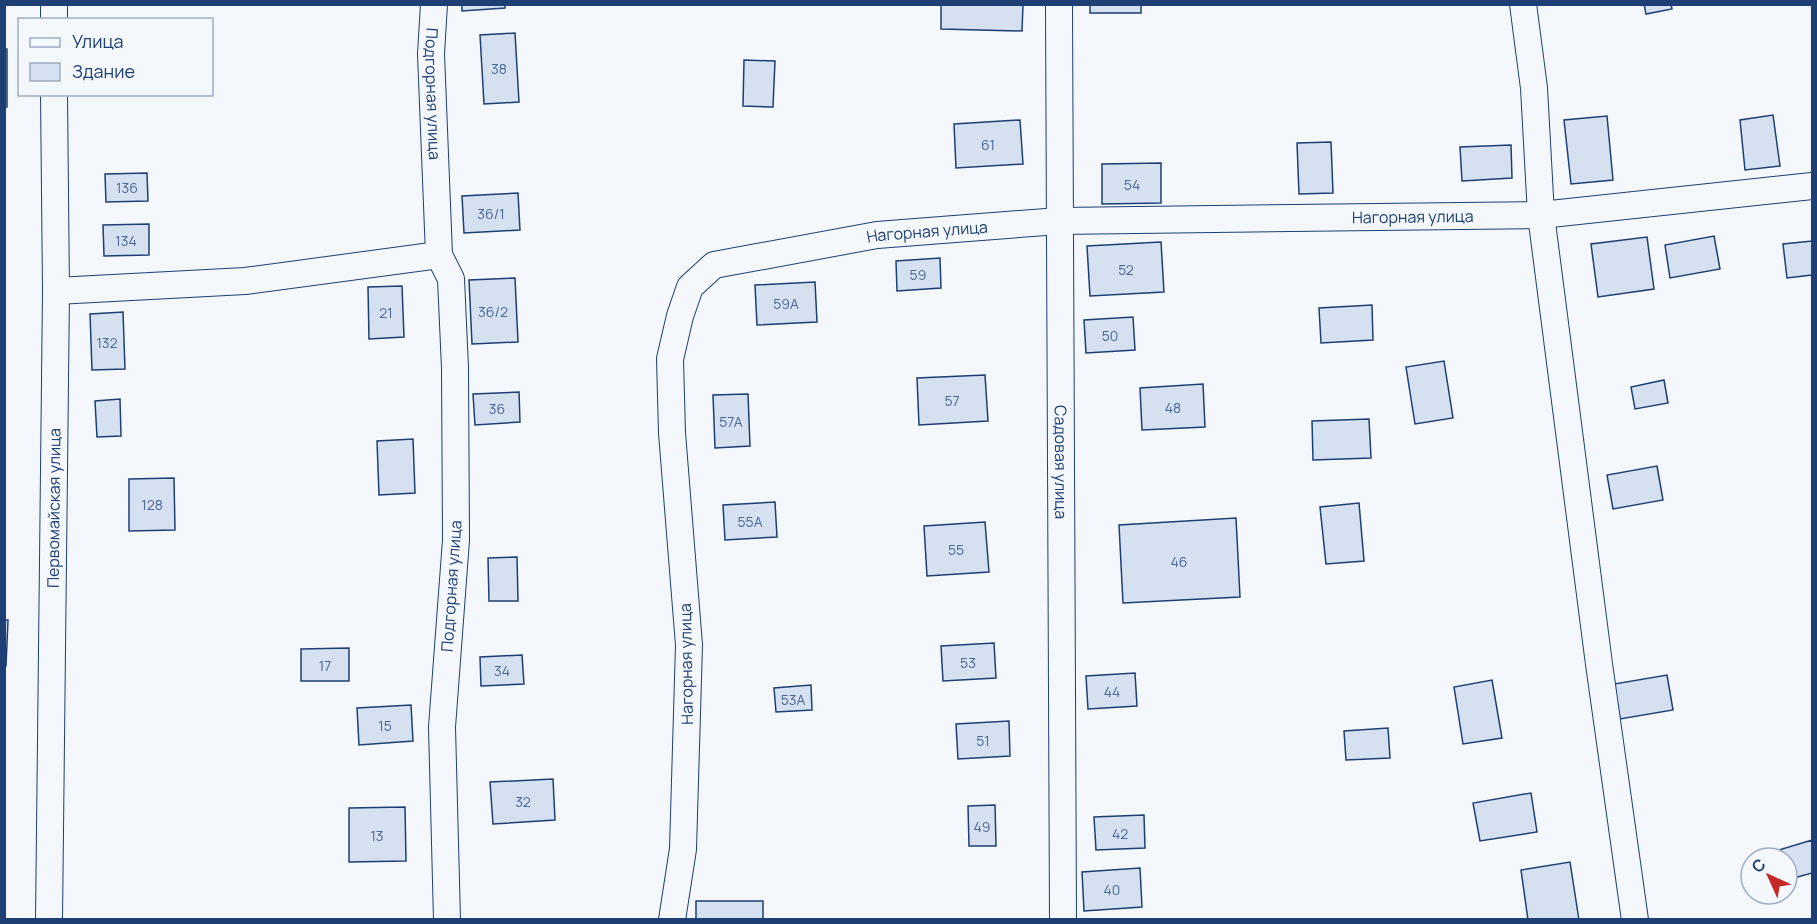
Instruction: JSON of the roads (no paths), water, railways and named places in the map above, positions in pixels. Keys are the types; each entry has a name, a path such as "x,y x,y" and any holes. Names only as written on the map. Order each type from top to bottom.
{"street":[{"name":"Подгорная улица","path":"434,4 431,54 440,255 451,279 455,368 456,540 441,727 447,920"},
{"name":"Садовая улица","path":"1059,4 1063,920"},
{"path":"1523,4 1534,88 1541,215 1599,664 1635,920"},
{"name":"Первомайская улица","path":"49,920 56,291 54,96"},
{"name":"Нагорная улица","path":"672,920 683,849 689,645 672,434 670,359 680,316 690,287 714,265 877,235 1059,221 1541,215 1812,186"},
{"path":"56,291 244,281 440,255"}]}
